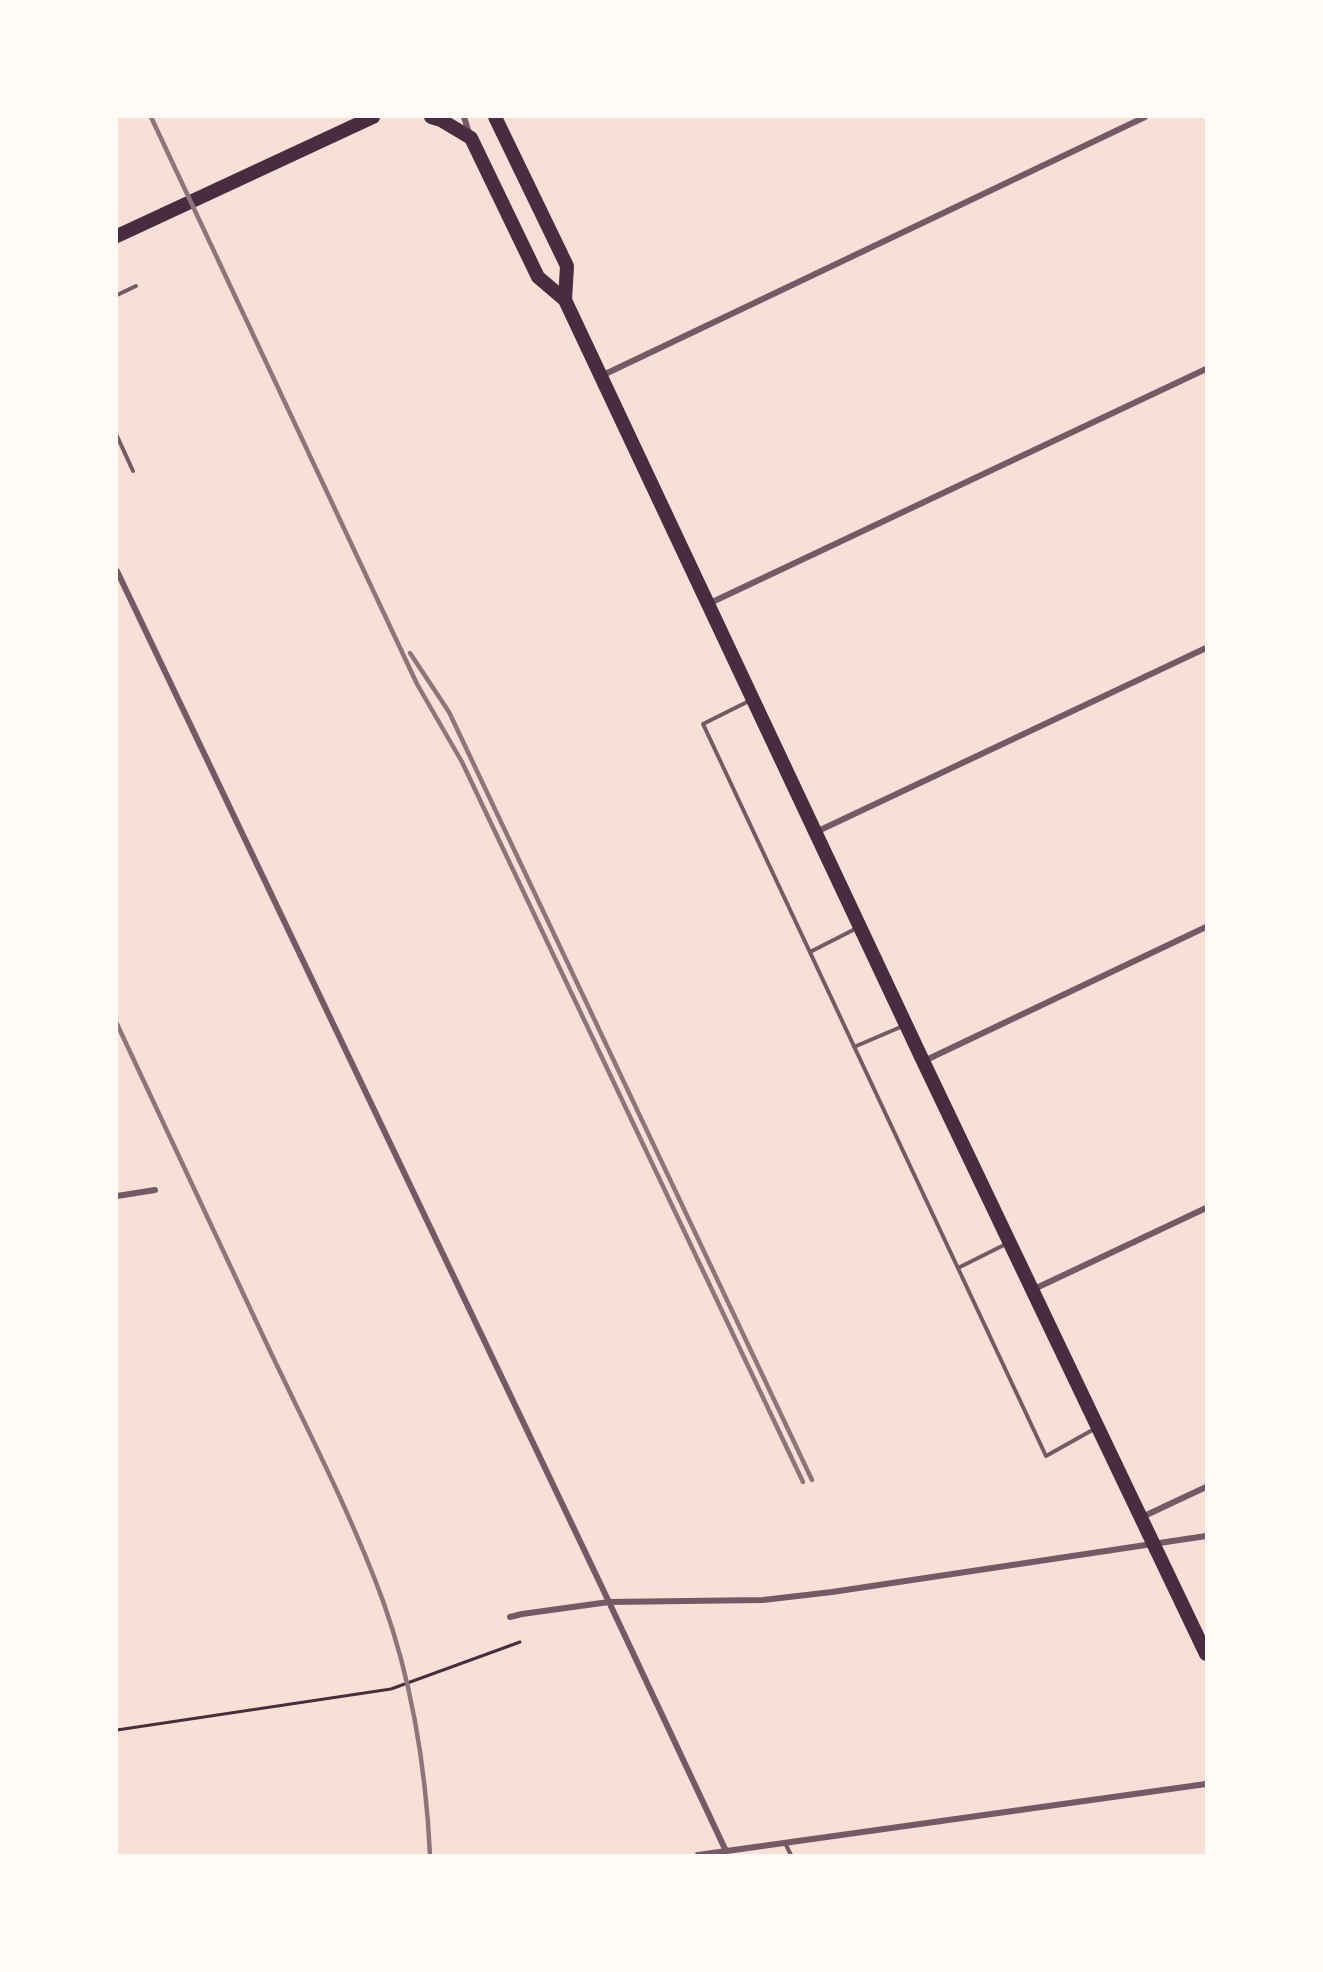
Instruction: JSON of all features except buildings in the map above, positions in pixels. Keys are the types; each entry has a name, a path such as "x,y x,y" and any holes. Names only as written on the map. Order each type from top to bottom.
{"highway":[{"path":"117,236 373,117"},
{"path":"431,117 441,120 471,138 538,277 565,300 923,1061 1206,1654"},
{"path":"495,117 567,266 565,300"}],"street":[{"path":"464,117 471,138"},
{"path":"600,376 1145,117"},
{"path":"708,604 1206,369"},
{"path":"117,571 726,1851"},
{"path":"816,832 1206,648"},
{"path":"923,1061 1206,927"},
{"path":"117,1196 155,1190"},
{"path":"1032,1290 1206,1208"},
{"path":"1140,1519 1206,1487"},
{"path":"510,1617 609,1602 764,1600 832,1592 1206,1536"},
{"path":"698,1855 1206,1784"}],"lane":[{"path":"117,295 136,286"},
{"path":"117,436 133,471"},
{"path":"753,699 704,724 1046,1456 1097,1427"},
{"path":"810,952 860,926"},
{"path":"854,1047 906,1024"},
{"path":"958,1268 1010,1242"},
{"path":"785,1843 790,1855"}],"path":[{"path":"117,1730 391,1689 520,1642"}],"railway":[{"path":"151,117 417,684 462,762 803,1482"},
{"path":"410,653 449,712 812,1480"},
{"path":"117,1024 330,1476 371,1569 393,1632 410,1695 421,1759 430,1855"}]}
